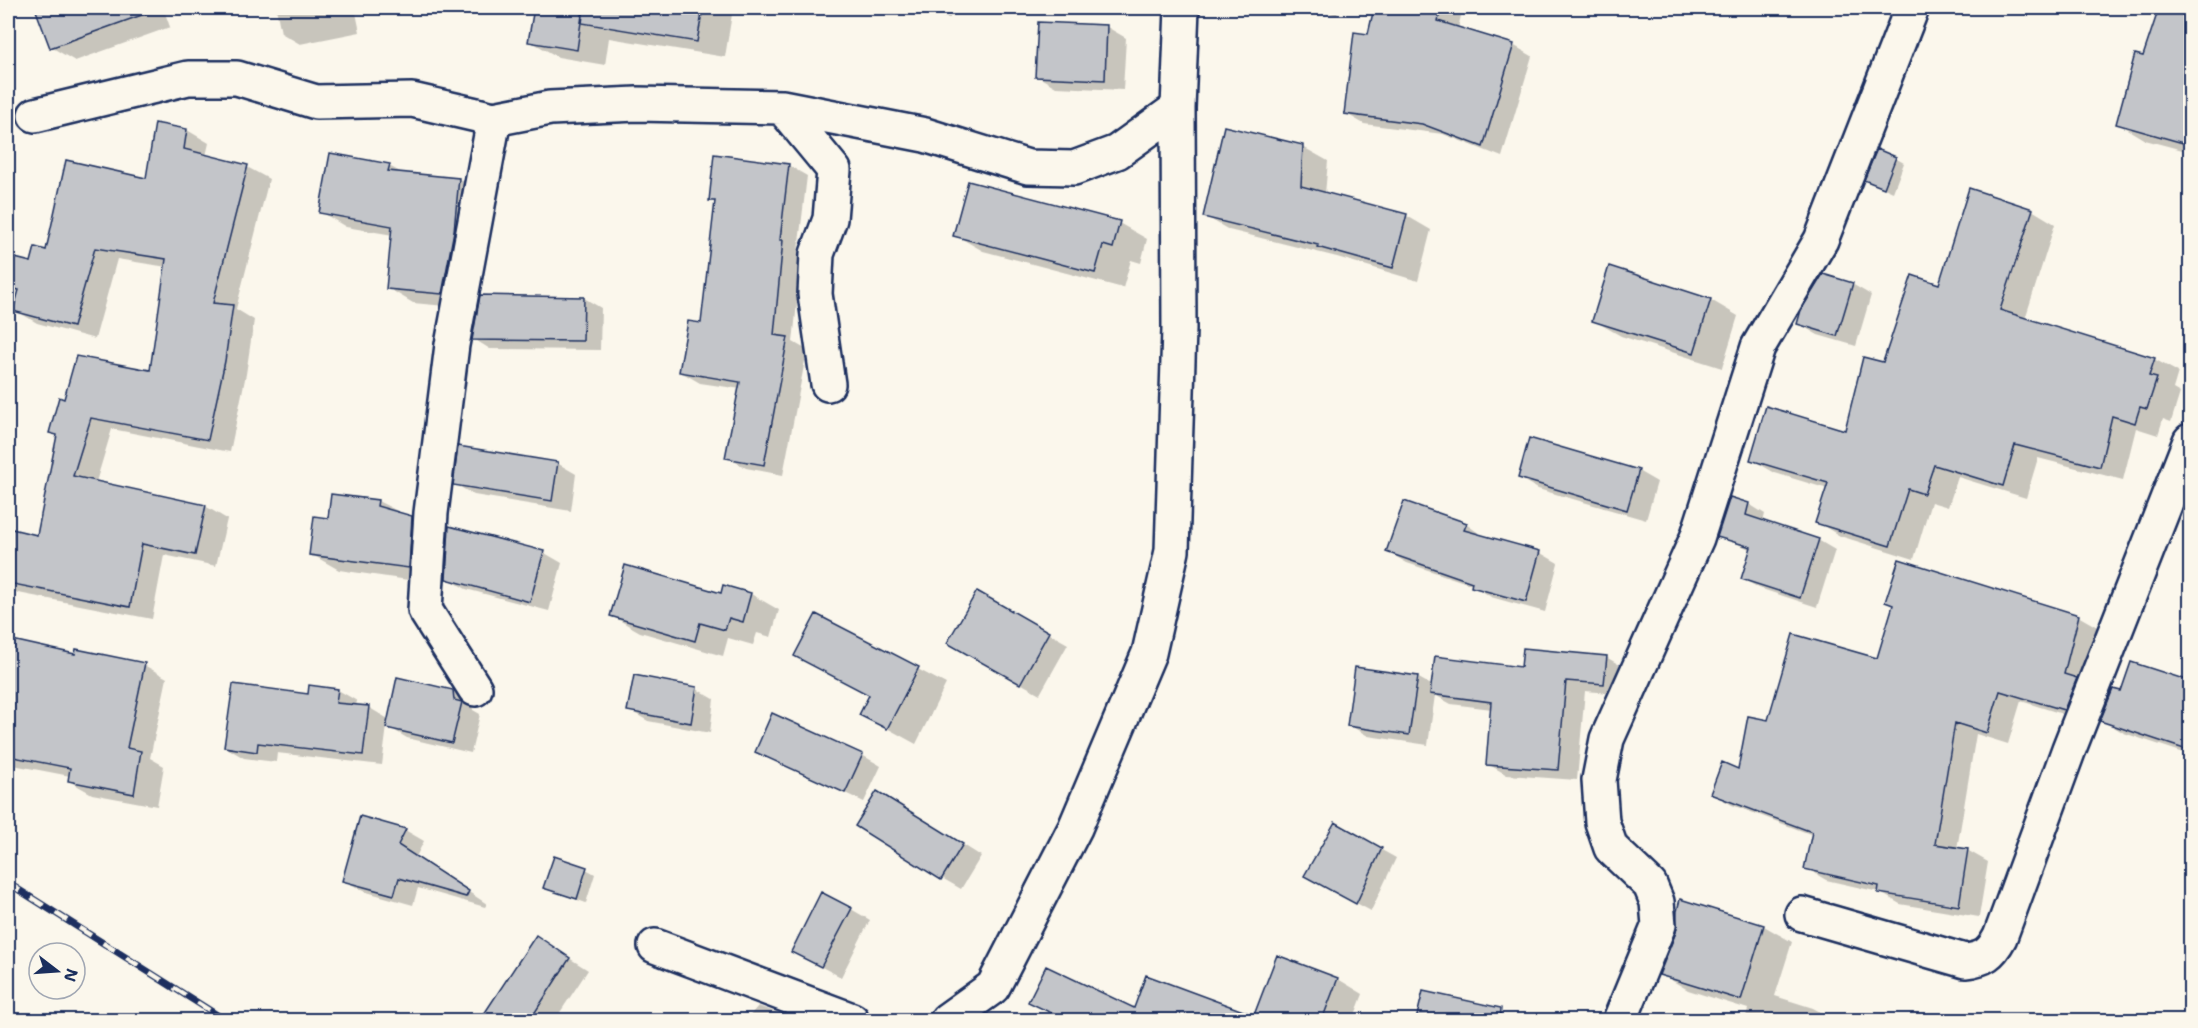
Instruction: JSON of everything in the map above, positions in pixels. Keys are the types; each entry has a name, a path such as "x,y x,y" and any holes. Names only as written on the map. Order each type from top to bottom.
{"street":[{"path":"947,1020 993,987 1075,828 1149,653 1172,551 1179,329 1179,108 1182,8"},
{"path":"1620,1020 1659,925 1657,902 1650,885 1611,848 1602,822 1599,780 1607,739 1697,538 1758,347 1821,240 1912,8"},
{"path":"35,115 188,78 237,78 316,102 412,100 494,119 550,108 637,104 782,107 925,135 1028,167 1074,168 1117,153 1179,108"},
{"path":"782,107 834,170 830,219 817,254 815,294 828,384"},
{"path":"475,689 425,610 431,513 452,345 494,119"},
{"path":"1802,914 1965,961 1981,959 1992,951 2000,937 2069,749 2190,441"},
{"path":"655,946 852,1020"}],"building":[{"path":"35,8 152,8 153,11 50,48"},
{"path":"534,8 583,8 577,50 528,42"},
{"path":"584,8 703,8 697,42 582,23"},
{"path":"1374,8 1441,8 1438,21 1514,44 1483,147 1422,124 1344,114 1354,32 1368,34"},
{"path":"2159,8 2190,8 2190,145 2116,124 2135,54 2143,56"},
{"path":"1038,22 1107,25 1105,80 1035,77"},
{"path":"155,123 187,129 184,149 248,165 213,303 233,305 225,361 208,440 91,418 73,476 206,505 195,555 142,544 130,607 8,583 8,528 37,535 57,435 49,433 59,397 64,399 76,356 150,370 166,259 95,248 73,327 13,311 19,290 8,287 8,284 15,258 31,262 35,247 46,250 66,160 146,178"},
{"path":"1224,126 1303,145 1301,186 1407,214 1393,268 1317,247 1318,245 1203,217"},
{"path":"1877,149 1896,157 1884,188 1864,180"},
{"path":"330,153 390,164 388,171 459,178 454,231 442,294 386,289 392,226 319,213"},
{"path":"714,154 789,164 780,240 783,240 774,335 788,337 764,465 725,458 740,382 679,372 688,321 701,323 715,201 709,201"},
{"path":"968,181 1120,221 1113,248 1103,245 1095,273 953,236"},
{"path":"1969,188 2033,209 2000,310 2155,358 2149,376 2157,378 2147,409 2140,407 2135,423 2112,416 2100,467 2015,445 2003,486 1934,465 1924,494 1908,489 1890,546 1815,523 1828,483 1750,460 1766,406 1845,430 1863,357 1883,362 1912,275 1939,284"},
{"path":"1609,266 1711,299 1694,353 1592,321"},
{"path":"1823,274 1853,283 1837,336 1797,324 1801,310"},
{"path":"480,295 584,297 583,341 472,340"},
{"path":"1529,438 1639,470 1627,510 1518,478"},
{"path":"458,446 558,462 552,501 453,485"},
{"path":"331,494 378,500 377,506 412,516 409,568 309,555 314,516 328,518"},
{"path":"1730,497 1749,503 1746,515 1819,539 1800,598 1741,579 1751,547 1717,537"},
{"path":"1404,501 1467,523 1464,530 1540,551 1526,602 1471,587 1472,582 1386,552"},
{"path":"449,526 544,551 530,602 446,579"},
{"path":"1899,559 2079,615 2064,674 2077,678 2064,710 2000,691 1987,733 1955,723 1935,844 1968,849 1959,906 1878,893 1879,886 1804,869 1812,832 1710,794 1722,762 1738,769 1748,716 1768,720 1793,634 1877,658 1893,605 1885,602"},
{"path":"625,565 721,593 723,585 751,593 743,622 729,618 725,630 700,623 695,641 610,616"},
{"path":"977,591 1049,632 1020,684 947,643"},
{"path":"816,614 919,667 887,729 859,715 869,695 794,656"},
{"path":"8,639 75,654 76,649 145,663 127,748 141,751 134,794 68,781 70,768 8,756"},
{"path":"1523,648 1607,656 1604,684 1566,681 1558,770 1486,765 1491,702 1430,694 1435,656 1521,667"},
{"path":"2131,662 2190,681 2190,751 2100,721 2113,689 2121,691"},
{"path":"1355,667 1418,676 1409,735 1347,726"},
{"path":"634,675 697,687 691,723 627,711"},
{"path":"397,677 453,690 454,700 462,702 452,743 386,728"},
{"path":"233,684 308,694 309,685 338,689 336,703 369,706 363,755 258,743 257,752 224,747"},
{"path":"772,713 863,754 845,793 755,752"},
{"path":"877,791 963,844 941,880 855,826"},
{"path":"360,816 406,829 398,845 469,891 466,897 399,878 394,895 342,881"},
{"path":"1335,822 1382,848 1356,904 1304,876"},
{"path":"554,856 587,867 577,899 543,888"},
{"path":"821,892 852,908 821,967 791,952"},
{"path":"1680,899 1764,925 1741,1000 1659,975 1676,932"},
{"path":"536,935 570,958 530,1020 480,1020"},
{"path":"1277,955 1338,978 1322,1020 1066,1020 1028,1002 1046,966 1134,1008 1146,975 1254,1015"},
{"path":"1423,991 1501,1008 1500,1020 1416,1020"}],"railway":[{"path":"8,883 225,1020"}]}
